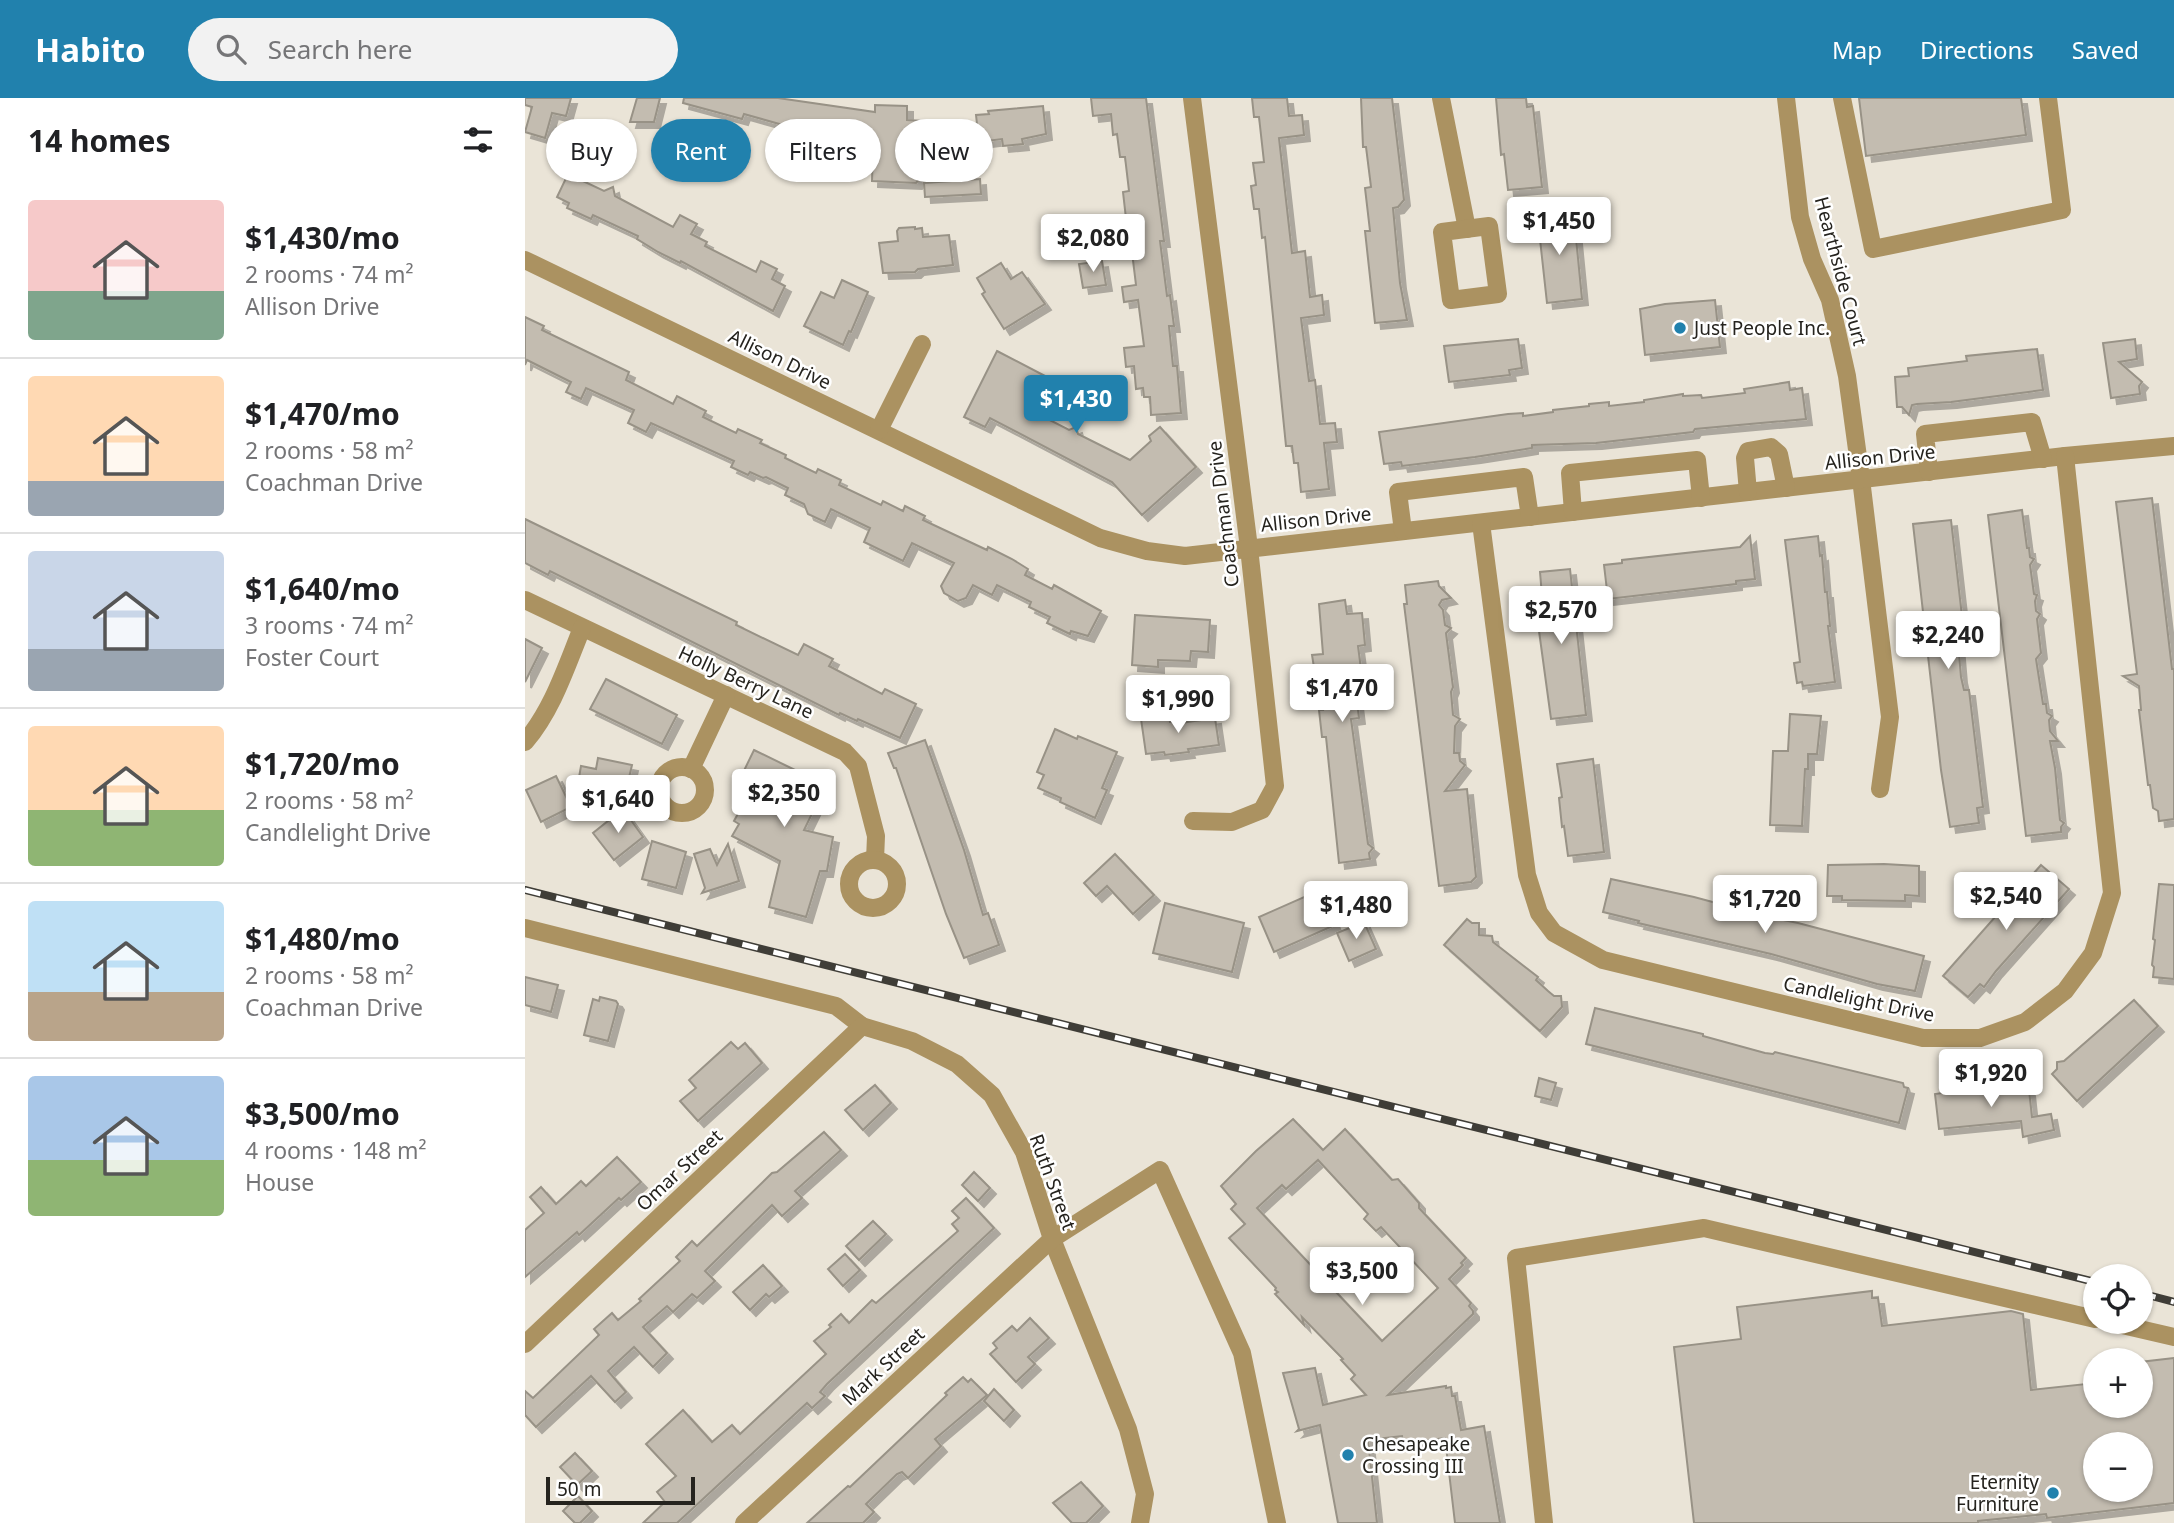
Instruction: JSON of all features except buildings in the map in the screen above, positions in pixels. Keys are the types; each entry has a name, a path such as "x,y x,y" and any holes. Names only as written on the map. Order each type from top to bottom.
{"street":[{"name":"Coachman Drive","path":"1192,98 1249,548 1275,786 1262,810 1232,822 1193,821"},
{"path":"1441,98 1467,229"},
{"name":"Hearthside Court","path":"1786,98 1800,217 1812,259 1830,300 1847,376 1890,718 1880,789"},
{"path":"1842,98 1873,249 2061,210 2048,98"},
{"path":"1489,226 1498,294 1451,300 1442,232 1467,229 1489,226"},
{"name":"Allison Drive","path":"525,260 1100,538 1147,551 1185,556 2065,456 2174,446"},
{"path":"879,430 922,344"},
{"path":"1929,472 1925,434 2032,422 2043,459"},
{"path":"1748,492 1746,454 1752,449 1771,447 1779,454 1786,488"},
{"name":"Candlelight Drive","path":"1481,523 1527,875 1539,913 1554,933 1603,960 1923,1038 1980,1038 2025,1022 2065,991 2093,953 2112,893 2065,456"},
{"path":"1573,512 1570,473 1697,460 1701,498"},
{"path":"1403,531 1398,492 1524,477 1530,517"},
{"name":"Holly Berry Lane","path":"525,600 845,752 857,766 876,836 875,860"},
{"path":"525,742 550,705 582,628"},
{"path":"691,769 726,695"},
{"name":"Ruth Street","path":"525,929 836,1006 862,1027 912,1041 957,1064 992,1095 1024,1152 1052,1239 1128,1429 1145,1494 1140,1523"},
{"name":"Omar Street","path":"525,1344 862,1027"},
{"name":"Mark Street","path":"744,1523 1052,1239 1160,1170 1242,1353 1277,1523"},
{"path":"1544,1523 1516,1258 1705,1228 2083,1316"},
{"path":"2153,1332 2174,1337"}],"railway":[{"path":"525,890 2083,1279"},
{"path":"2153,1296 2174,1302"}],"place":[{"name":"Just People Inc.","path":"1680,328"},
{"name":"Chesapeake Crossing III","path":"1348,1455"},
{"name":"Eternity Furniture","path":"2053,1493"}]}
